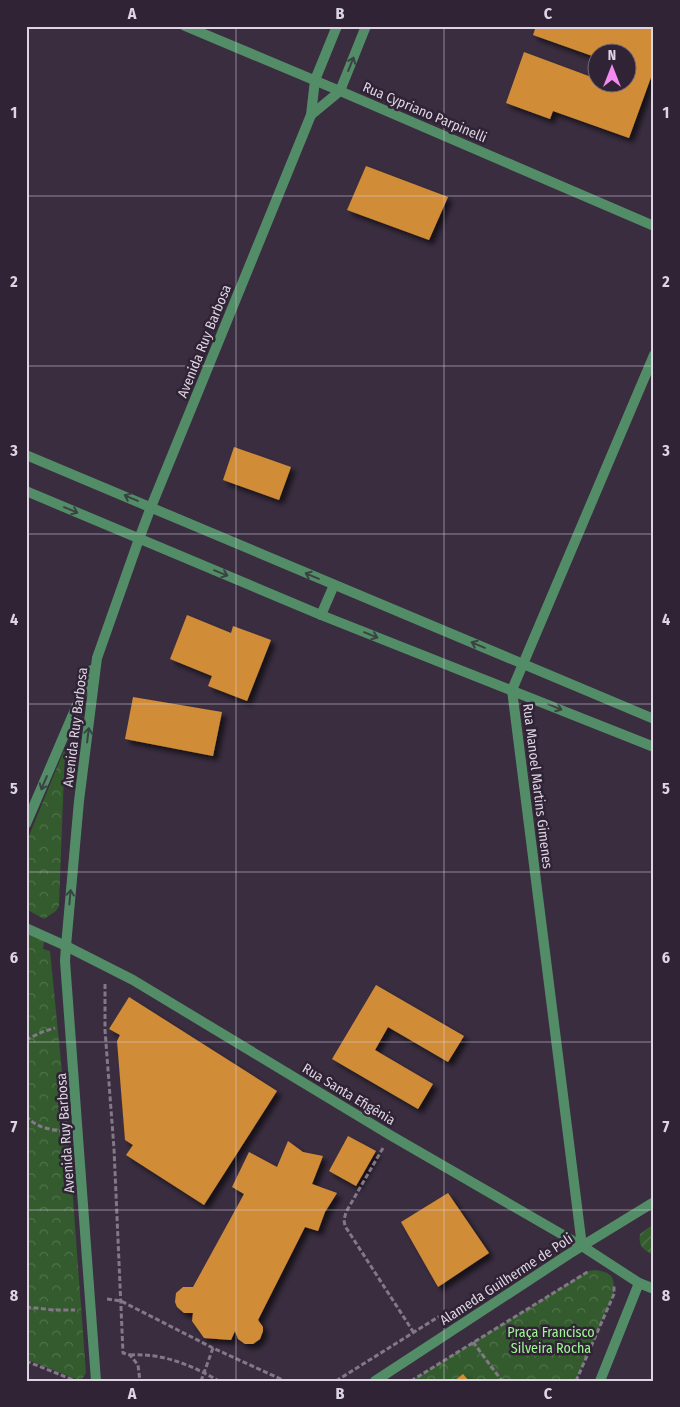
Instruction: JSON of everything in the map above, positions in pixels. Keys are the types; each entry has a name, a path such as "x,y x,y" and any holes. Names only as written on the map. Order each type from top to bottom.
{"street":[{"name":"Rua Cypriano Parpinelli","path":"185,26 654,226"},
{"name":"Avenida Ruy Barbosa","path":"96,1381 65,962 79,801 98,658 151,507 311,115 315,80 336,26"},
{"name":"Avenida Ruy Barbosa","path":"311,115 340,91 366,26"},
{"name":"Rua Manoel Martins Gimenes","path":"582,1246 512,690 654,355"},
{"path":"26,455 654,719"},
{"path":"26,491 321,615 654,747"},
{"path":"321,615 334,585"},
{"path":"26,824 98,658"},
{"name":"Rua Santa Efigênia","path":"26,928 133,980 390,1135 582,1246 638,1283 654,1289"},
{"name":"Alameda Guilherme de Poli","path":"374,1381 582,1246 654,1202"},
{"path":"600,1381 638,1283"}],"path":[{"path":"105,978 105,1030 114,1149 123,1353 130,1355 149,1354 162,1357 197,1368 219,1381"},
{"path":"26,1040 58,1027"},
{"path":"27,1118 34,1124 46,1129 68,1131"},
{"path":"390,1135 346,1212 344,1220 348,1233 424,1349"},
{"path":"411,1381 588,1271 596,1270"},
{"path":"576,1381 614,1294 614,1280"},
{"path":"91,1297 121,1301 285,1381"},
{"path":"26,1307 54,1310 92,1308"},
{"path":"336,1381 448,1311"},
{"path":"460,1326 502,1381"},
{"path":"201,1381 214,1348"},
{"path":"130,1355 138,1365 140,1381"},
{"path":"26,1360 76,1381"}],"green space":[{"path":"65,748 59,906 56,911 44,919 26,909 26,843"},
{"path":"26,930 45,937 43,949 50,951 68,1131 86,1373 81,1381 26,1359"},
{"path":"654,1224 654,1255 642,1247 640,1234"},
{"name":"Praça Francisco Silveira Rocha","path":"596,1270 612,1277 614,1294 576,1381 411,1381 588,1271"}],"building":[{"path":"536,26 654,26 654,69 629,138 553,111 550,119 506,103 524,52 588,76 588,92 638,92 638,42 588,42 588,54 533,35"},
{"path":"366,166 448,197 429,240 347,210"},
{"path":"234,447 291,467 279,500 223,480"},
{"path":"187,615 231,633 233,626 271,640 247,701 208,686 212,676 170,659"},
{"path":"133,697 222,712 213,756 125,739"},
{"path":"376,985 464,1036 448,1062 388,1027 375,1050 433,1084 418,1109 332,1059"},
{"path":"129,997 277,1091 204,1205 126,1155 133,1145 125,1140 117,1041 120,1035 109,1029"},
{"path":"348,1136 376,1151 356,1186 329,1171"},
{"path":"288,1141 303,1152 323,1156 312,1184 337,1193 325,1212 318,1231 305,1227 258,1320 263,1327 260,1339 253,1344 245,1344 238,1339 235,1331 231,1340 204,1338 192,1321 193,1313 184,1313 177,1307 175,1302 176,1293 183,1287 193,1287 244,1194 232,1187 249,1152 277,1167"},
{"path":"448,1193 489,1253 438,1287 401,1222"},
{"path":"463,1374 469,1381 454,1381"}]}
